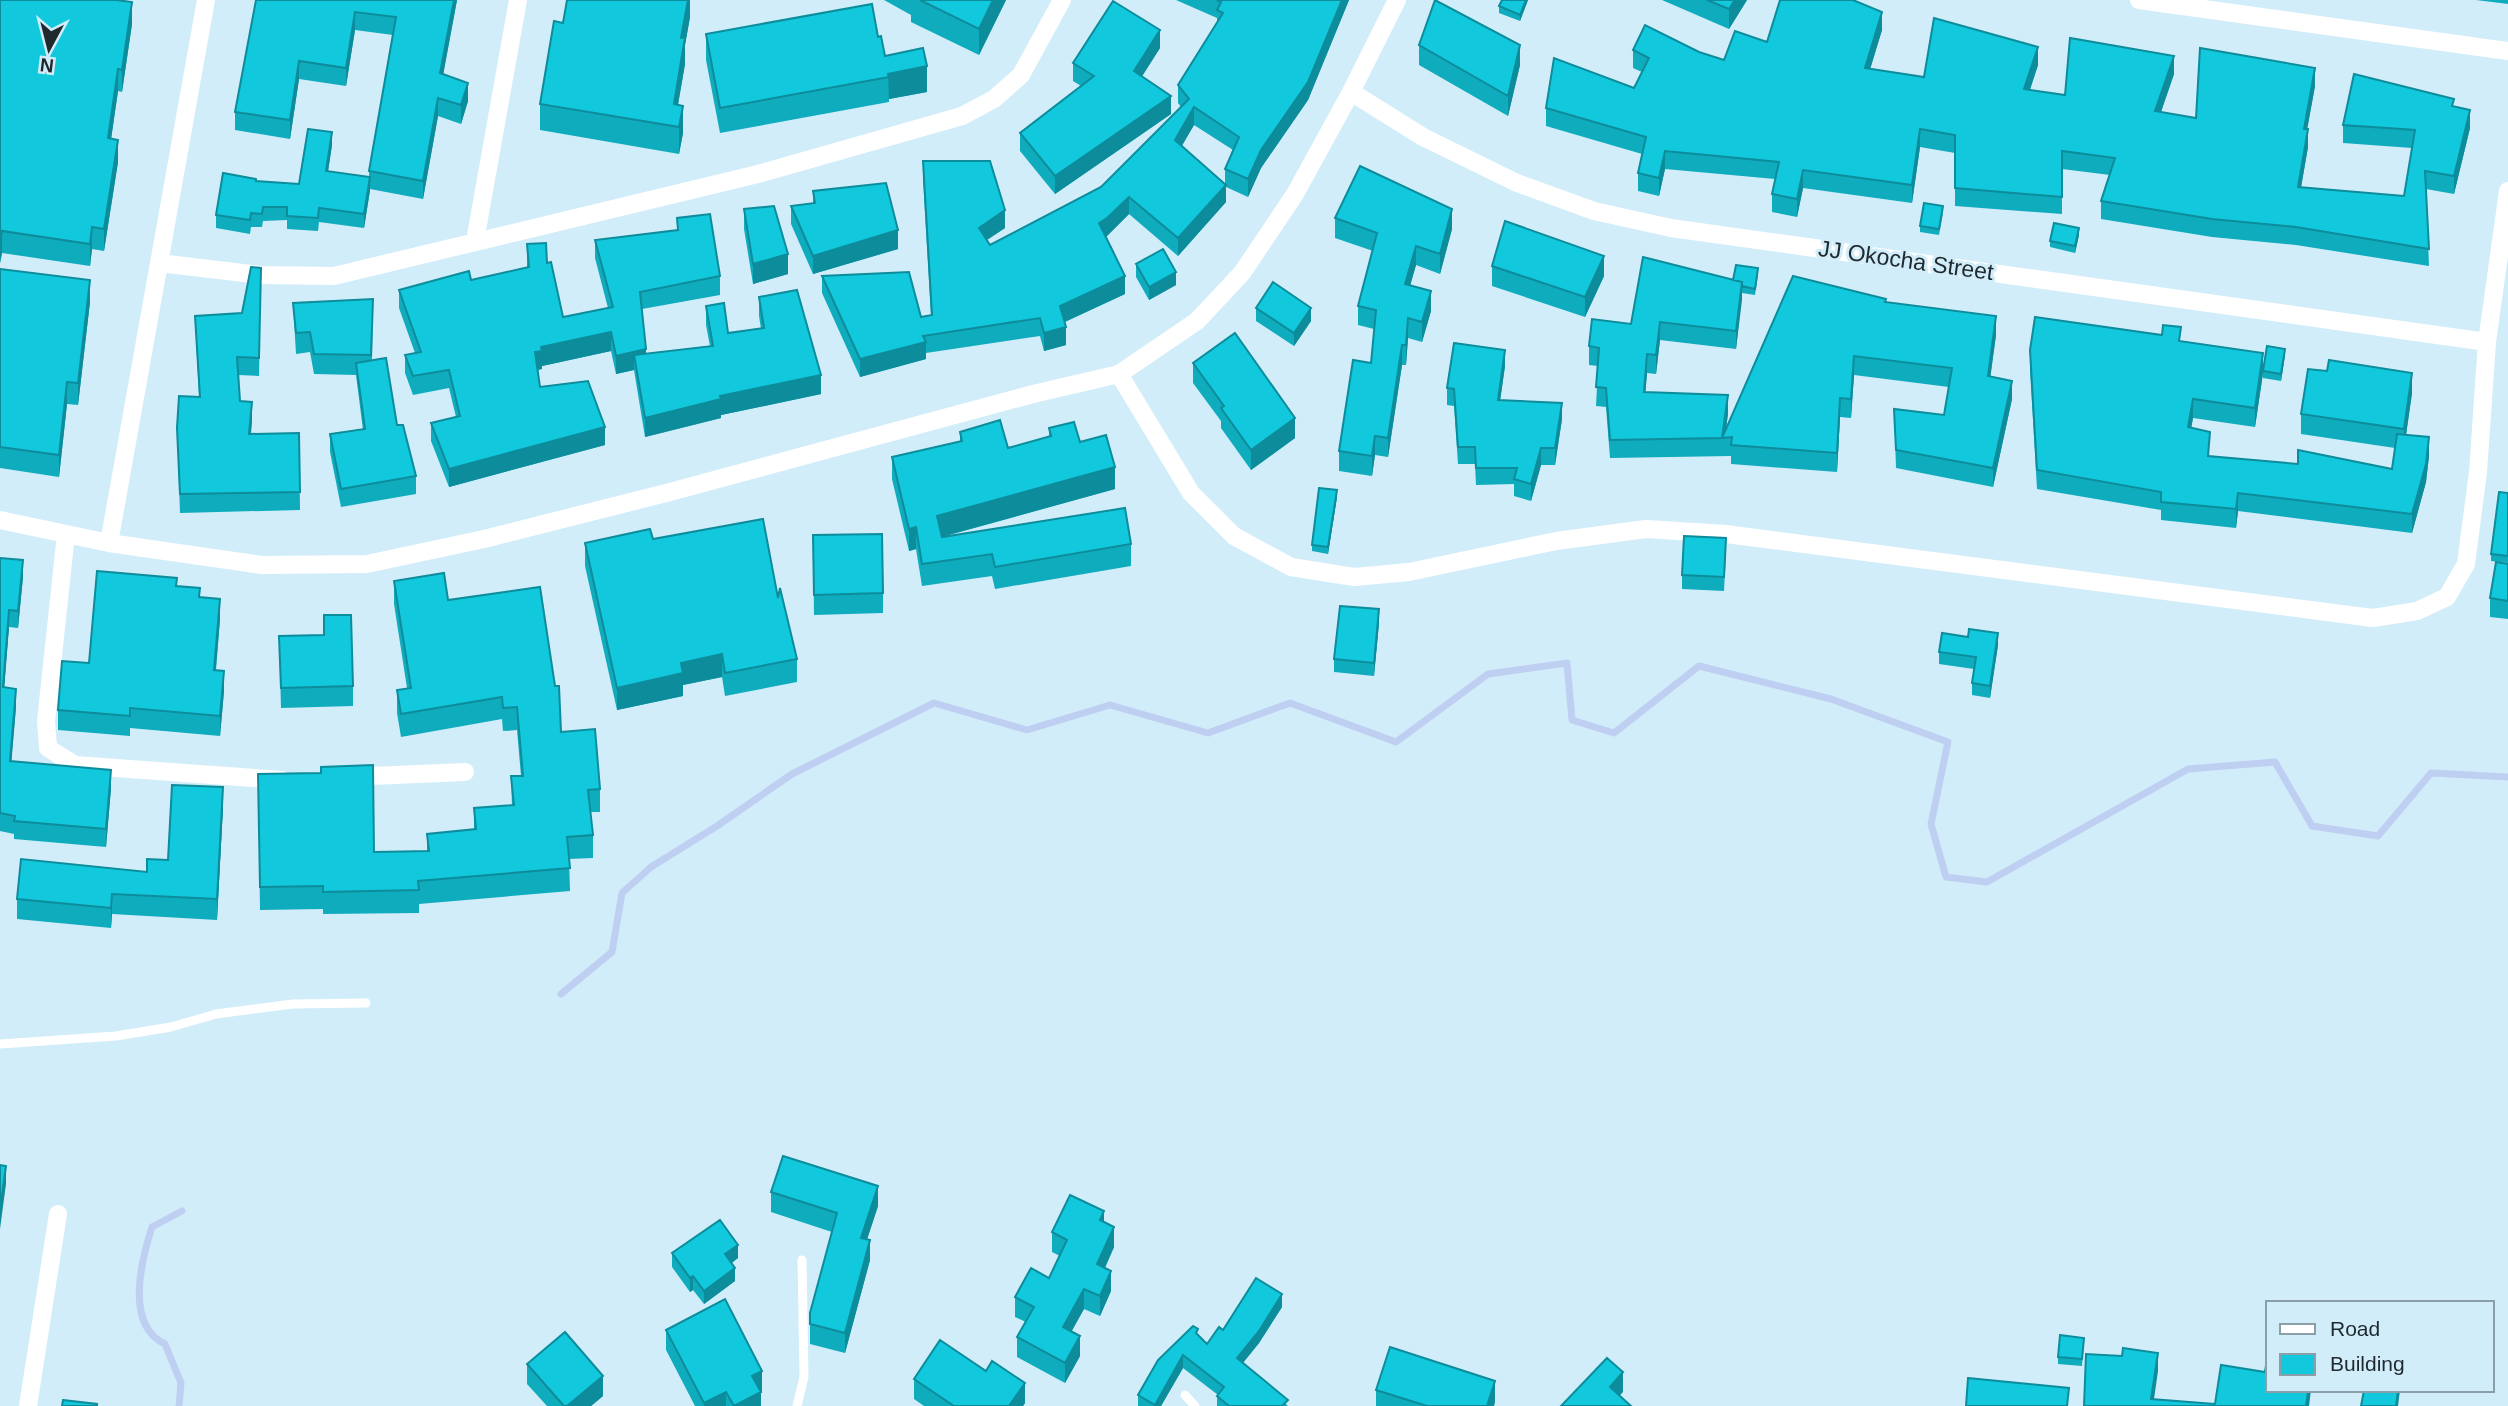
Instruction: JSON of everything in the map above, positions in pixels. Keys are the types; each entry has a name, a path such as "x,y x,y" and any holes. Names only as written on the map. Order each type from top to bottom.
{"street":[{"path":"109,543 206,0"},
{"path":"475,241 518,0"},
{"path":"159,263 260,275 334,276 758,174 962,116 994,99 1021,75 1062,0"},
{"path":"0,520 109,543 262,565 367,564 484,539 1033,394 1119,374 1197,321 1242,273 1294,194 1398,0"},
{"path":"2139,0 2508,51"},
{"name":"JJ Okocha Street","path":"1351,92 1423,138 1517,183 1594,211 1658,225 2487,342"},
{"path":"1119,374 1191,493 1234,536 1291,567 1354,577 1382,575 1409,572 1556,541 1646,529 1726,534 2373,618 2417,611 2447,597 2466,564 2478,472 2487,342 2508,191"},
{"path":"66,534 46,721 48,748 75,765 269,780 295,779"},
{"path":"335,778 465,772"},
{"path":"28,1406 58,1213"}],"lane":[{"path":"0,1044 116,1036 171,1027 216,1014 293,1004 366,1003"},
{"path":"797,1406 804,1377 802,1260"},
{"path":"1185,1395 1195,1406"}],"building":[{"path":"0,0 132,2 122,70 118,69 108,138 118,140 104,229 92,227 90,244 2,231 0,241"},
{"path":"256,0 454,0 440,73 468,83 461,105 438,98 423,181 369,171 396,17 355,12 346,68 299,61 290,120 235,112"},
{"path":"567,0 688,0 674,104 683,106 679,127 540,104 554,21 563,23"},
{"path":"920,0 993,0 979,29"},
{"path":"1217,0 1342,0 1308,82 1261,150 1248,179 1225,169 1239,137 1194,107 1175,140 1226,185 1178,238 1129,197 1099,223 1125,276 1060,306 1066,327 1044,333 1040,318 923,336 926,342 860,359 822,276 909,272 921,317 932,315 923,161 990,161 1005,210 979,228 990,245 1101,187 1189,99 1178,85 1223,13 1217,10 1221,2"},
{"path":"1435,0 1520,45 1508,96 1419,45"},
{"path":"1502,0 1526,0 1520,15 1499,6"},
{"path":"1707,0 1735,0 1729,9"},
{"path":"1780,0 1853,0 1882,12 1865,68 1924,77 1934,18 2038,47 2024,89 2065,95 2070,38 2174,56 2155,111 2196,118 2200,48 2315,68 2304,129 2308,129 2298,187 2404,196 2415,130 2343,125 2354,74 2454,99 2452,106 2470,110 2454,176 2425,171 2429,249 2296,227 2212,219 2101,201 2115,158 2062,151 2062,197 1955,188 1955,135 1920,129 1912,185 1803,170 1797,199 1772,194 1779,162 1665,151 1659,178 1638,173 1646,137 1546,108 1554,58 1634,88 1649,58 1633,50 1645,25 1699,52 1724,60 1735,31 1767,42"},
{"path":"1113,1 1160,30 1134,71 1171,96 1055,176 1020,133 1094,76 1073,63"},
{"path":"872,4 878,37 881,36 885,56 923,48 927,66 888,74 889,77 720,108 706,34"},
{"path":"308,129 332,132 326,171 370,177 364,214 319,208 318,218 287,216 287,207 263,207 262,214 251,213 250,220 216,215 223,173 256,181 299,184"},
{"path":"1360,166 1452,209 1440,254 1416,246 1405,284 1431,291 1422,322 1408,318 1406,345 1402,345 1388,438 1375,436 1372,456 1339,451 1353,360 1371,363 1376,310 1358,306 1377,233 1335,218"},
{"path":"886,183 898,230 813,256 791,206 815,203 813,191"},
{"path":"1924,203 1943,206 1939,229 1920,226"},
{"path":"774,206 788,254 753,264 744,209"},
{"path":"710,214 720,276 640,292 646,349 616,356 611,332 541,347 542,351 535,352 540,387 588,381 605,427 449,469 431,423 460,416 449,370 413,376 405,355 421,352 399,290 469,271 471,280 529,267 527,244 546,243 547,263 551,262 563,317 613,307 595,240 678,230 677,218"},
{"path":"1505,221 1604,256 1585,297 1492,266"},
{"path":"2054,223 2079,228 2075,246 2050,241"},
{"path":"1163,249 1176,272 1149,287 1136,264"},
{"path":"1643,257 1742,282 1736,331 1660,322 1656,355 1647,354 1644,392 1728,395 1722,438 1610,440 1606,388 1596,387 1599,348 1589,346 1592,319 1631,324"},
{"path":"1736,265 1758,268 1755,289 1742,286 1742,282 1733,280"},
{"path":"251,267 261,268 259,358 237,357 240,401 252,402 249,434 299,433 300,492 180,494 177,428 179,396 200,397 195,316 242,313"},
{"path":"0,269 90,280 78,383 67,382 59,455 0,447"},
{"path":"1793,276 1886,299 1885,302 1996,316 1988,376 2012,381 1993,468 1896,450 1894,409 1944,415 1952,368 1854,356 1851,399 1840,398 1837,453 1731,445 1732,437 1722,438"},
{"path":"1273,282 1311,308 1294,333 1256,308"},
{"path":"797,290 821,375 720,396 721,399 645,418 634,355 713,346 706,306 724,303 728,333 764,328 759,297"},
{"path":"373,299 371,355 314,354 310,332 296,333 293,303"},
{"path":"2035,317 2162,335 2163,325 2181,327 2179,341 2263,353 2255,408 2193,399 2188,427 2210,432 2208,456 2298,464 2298,450 2392,469 2397,434 2429,437 2426,464 2412,514 2238,493 2236,509 2161,502 2161,492 2037,470 2030,350"},
{"path":"1235,333 1295,418 1251,450 1193,363"},
{"path":"1454,343 1505,350 1498,400 1562,403 1555,448 1541,448 1531,484 1514,479 1517,468 1476,468 1475,447 1458,447 1454,389 1447,388"},
{"path":"2267,346 2285,349 2281,374 2263,371"},
{"path":"386,358 397,425 403,425 416,476 341,489 330,434 365,429 356,363"},
{"path":"2329,360 2412,373 2404,429 2301,414 2308,369 2327,371"},
{"path":"1000,420 1008,448 1051,436 1049,428 1074,422 1080,442 1106,435 1115,467 937,516 942,537 1125,508 1131,544 995,567 992,554 922,564 916,527 909,529 892,457 962,441 960,432"},
{"path":"1319,488 1337,490 1328,547 1312,545"},
{"path":"2499,492 2508,493 2508,556 2491,554"},
{"path":"763,519 778,598 780,588 797,659 725,673 722,654 681,663 683,673 617,688 585,543 650,529 653,539"},
{"path":"882,534 883,593 814,595 813,535"},
{"path":"1684,536 1726,538 1724,577 1682,575"},
{"path":"0,558 23,560 18,611 9,610 3,687 16,689 10,761 111,770 106,829 14,821 15,816 0,813"},
{"path":"2496,562 2508,564 2508,601 2490,598"},
{"path":"97,571 177,578 176,586 200,588 199,597 220,599 214,670 224,671 220,716 130,708 130,716 58,710 62,661 89,663"},
{"path":"444,573 448,600 540,587 555,686 559,686 561,732 595,729 600,789 588,790 593,835 567,837 570,868 418,881 419,890 323,892 323,886 260,887 258,774 321,773 321,767 373,765 374,852 429,851 427,834 476,829 474,808 514,805 511,776 523,776 517,707 503,708 502,697 401,714 397,690 411,688 394,581"},
{"path":"1340,606 1379,609 1374,663 1334,659"},
{"path":"324,615 351,615 353,686 281,688 279,636 324,635"},
{"path":"1969,629 1998,633 1990,686 1972,683 1976,657 1939,652 1942,633 1968,637"},
{"path":"172,785 223,787 217,899 112,894 111,908 17,899 21,859 147,872 147,859 168,860"},
{"path":"783,1156 878,1186 861,1238 870,1240 845,1333 810,1324 810,1313 837,1213 771,1192"},
{"path":"0,1165 6,1166 0,1210"},
{"path":"1070,1195 1104,1211 1100,1220 1114,1227 1097,1264 1111,1271 1100,1296 1084,1289 1063,1327 1080,1336 1065,1363 1017,1337 1034,1307 1015,1297 1031,1268 1049,1278 1067,1240 1052,1232"},
{"path":"720,1220 738,1245 725,1254 735,1268 704,1291 693,1276 690,1278 672,1253"},
{"path":"1256,1278 1282,1294 1259,1331 1237,1358 1288,1400 1282,1406 1229,1406 1217,1396 1224,1387 1183,1355 1155,1405 1138,1395 1158,1360 1193,1326 1198,1329 1196,1333 1207,1344 1219,1327 1223,1330"},
{"path":"725,1299 762,1371 752,1376 761,1392 734,1406 726,1392 704,1403 666,1330"},
{"path":"565,1332 603,1376 567,1406 564,1406 527,1364"},
{"path":"2060,1335 2084,1338 2082,1359 2058,1357"},
{"path":"940,1340 986,1371 992,1361 1025,1383 1009,1406 954,1406 914,1379"},
{"path":"1390,1347 1495,1381 1487,1406 1427,1406 1376,1390"},
{"path":"2123,1348 2158,1353 2151,1399 2215,1404 2221,1365 2265,1372 2266,1365 2266,1392 2308,1392 2306,1406 2084,1406 2086,1354 2122,1356"},
{"path":"1607,1358 1623,1372 1610,1387 1631,1406 1561,1406"},
{"path":"1968,1378 2069,1388 2067,1406 1966,1406"},
{"path":"2364,1392 2398,1392 2396,1406 2361,1406"},
{"path":"63,1400 97,1404 97,1406 62,1406"}],"waterway":[{"path":"561,994 612,952 622,893 651,867 717,826 792,774 934,703 1027,730 1110,705 1208,733 1290,703 1396,742 1488,674 1567,663 1572,720 1614,733 1699,666 1831,699 1948,742 1931,824 1946,877 1987,882 2188,769 2275,762 2312,826 2378,836 2431,773 2508,777"},
{"path":"179,1406 181,1383 165,1344 153,1335 145,1322 140,1308 139,1291 152,1227 182,1211"}]}
